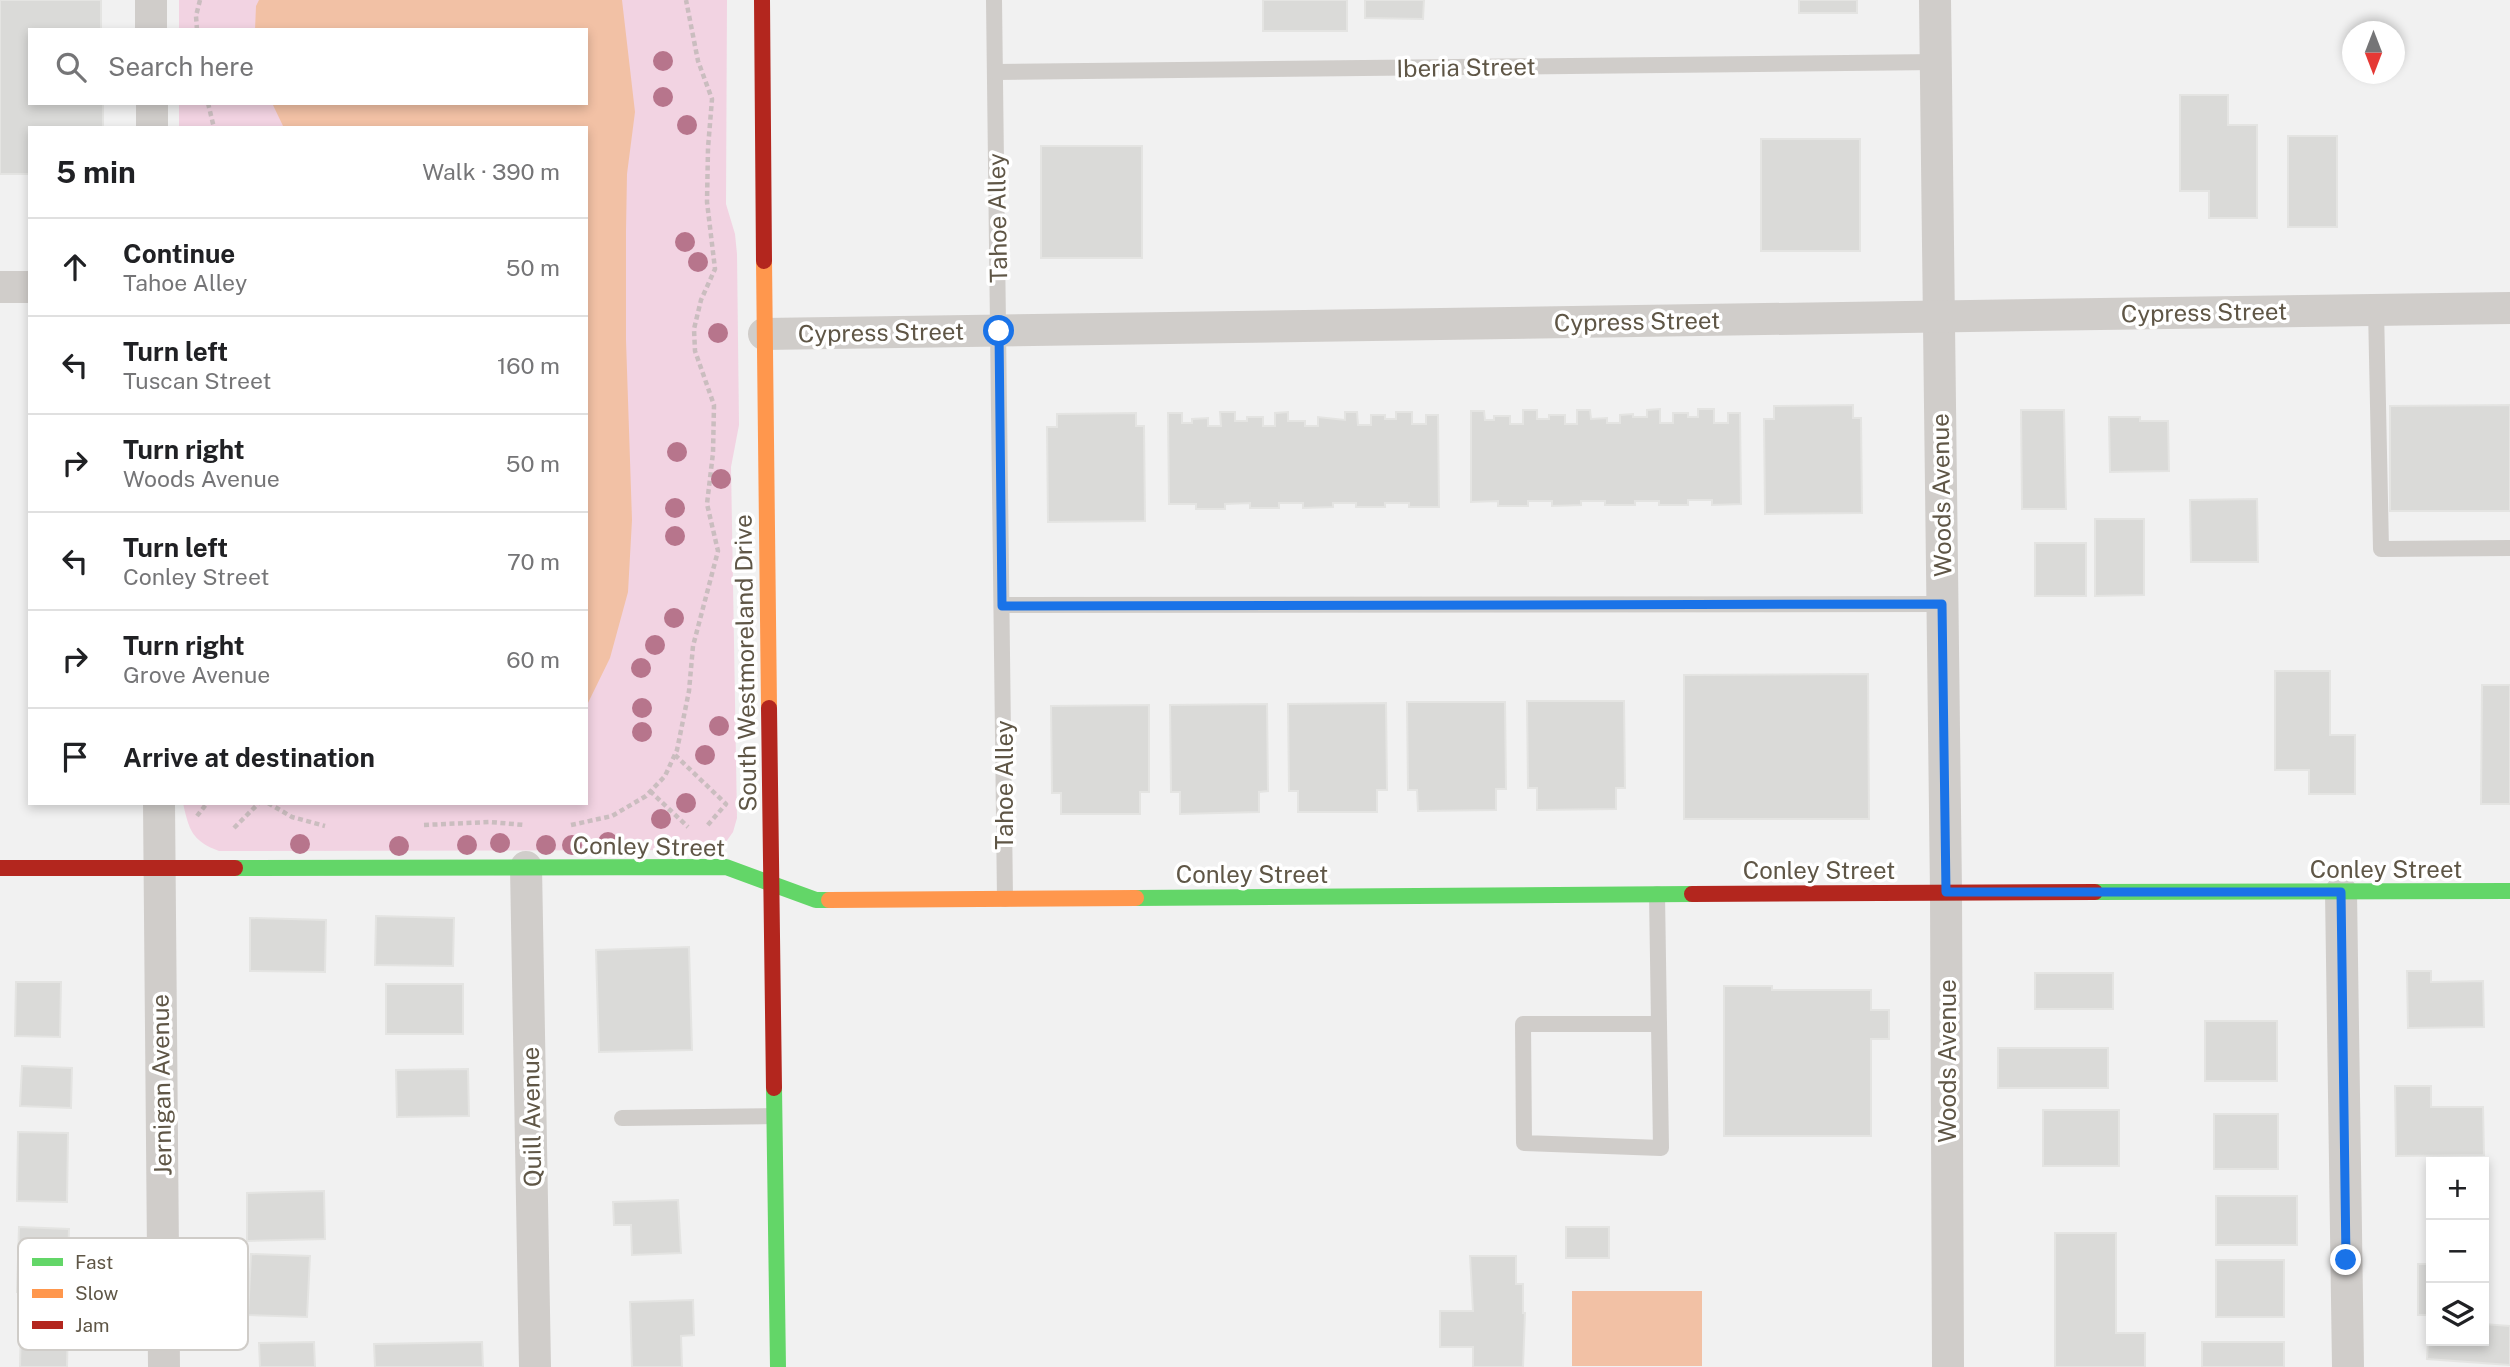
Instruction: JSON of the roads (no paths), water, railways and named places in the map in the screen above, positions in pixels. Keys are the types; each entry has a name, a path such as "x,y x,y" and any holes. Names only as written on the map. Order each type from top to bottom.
{"street":[{"path":"151,0 151,28"},
{"name":"South Westmoreland Drive","path":"762,0 770,883 778,1367"},
{"name":"Woods Avenue","path":"1936,0 1946,892 1948,1367"},
{"path":"152,105 152,126"},
{"path":"0,287 28,287"},
{"name":"Cypress Street","path":"764,334 2510,308"},
{"name":"Jernigan Avenue","path":"159,805 163,1238"},
{"name":"Quill Avenue","path":"526,867 535,1367"},
{"name":"Conley Street","path":"0,868 726,867 816,900 2510,891"},
{"path":"2341,892 2348,1367"}],"lane":[{"name":"Tahoe Alley","path":"994,0 1005,899"},
{"name":"Iberia Street","path":"996,72 1937,62"},
{"path":"2376,309 2381,549 2510,548"},
{"path":"1002,606 1942,604"},
{"path":"1657,894 1661,1148 1524,1143 1523,1024 1659,1024"},
{"path":"622,1118 774,1116"}]}
